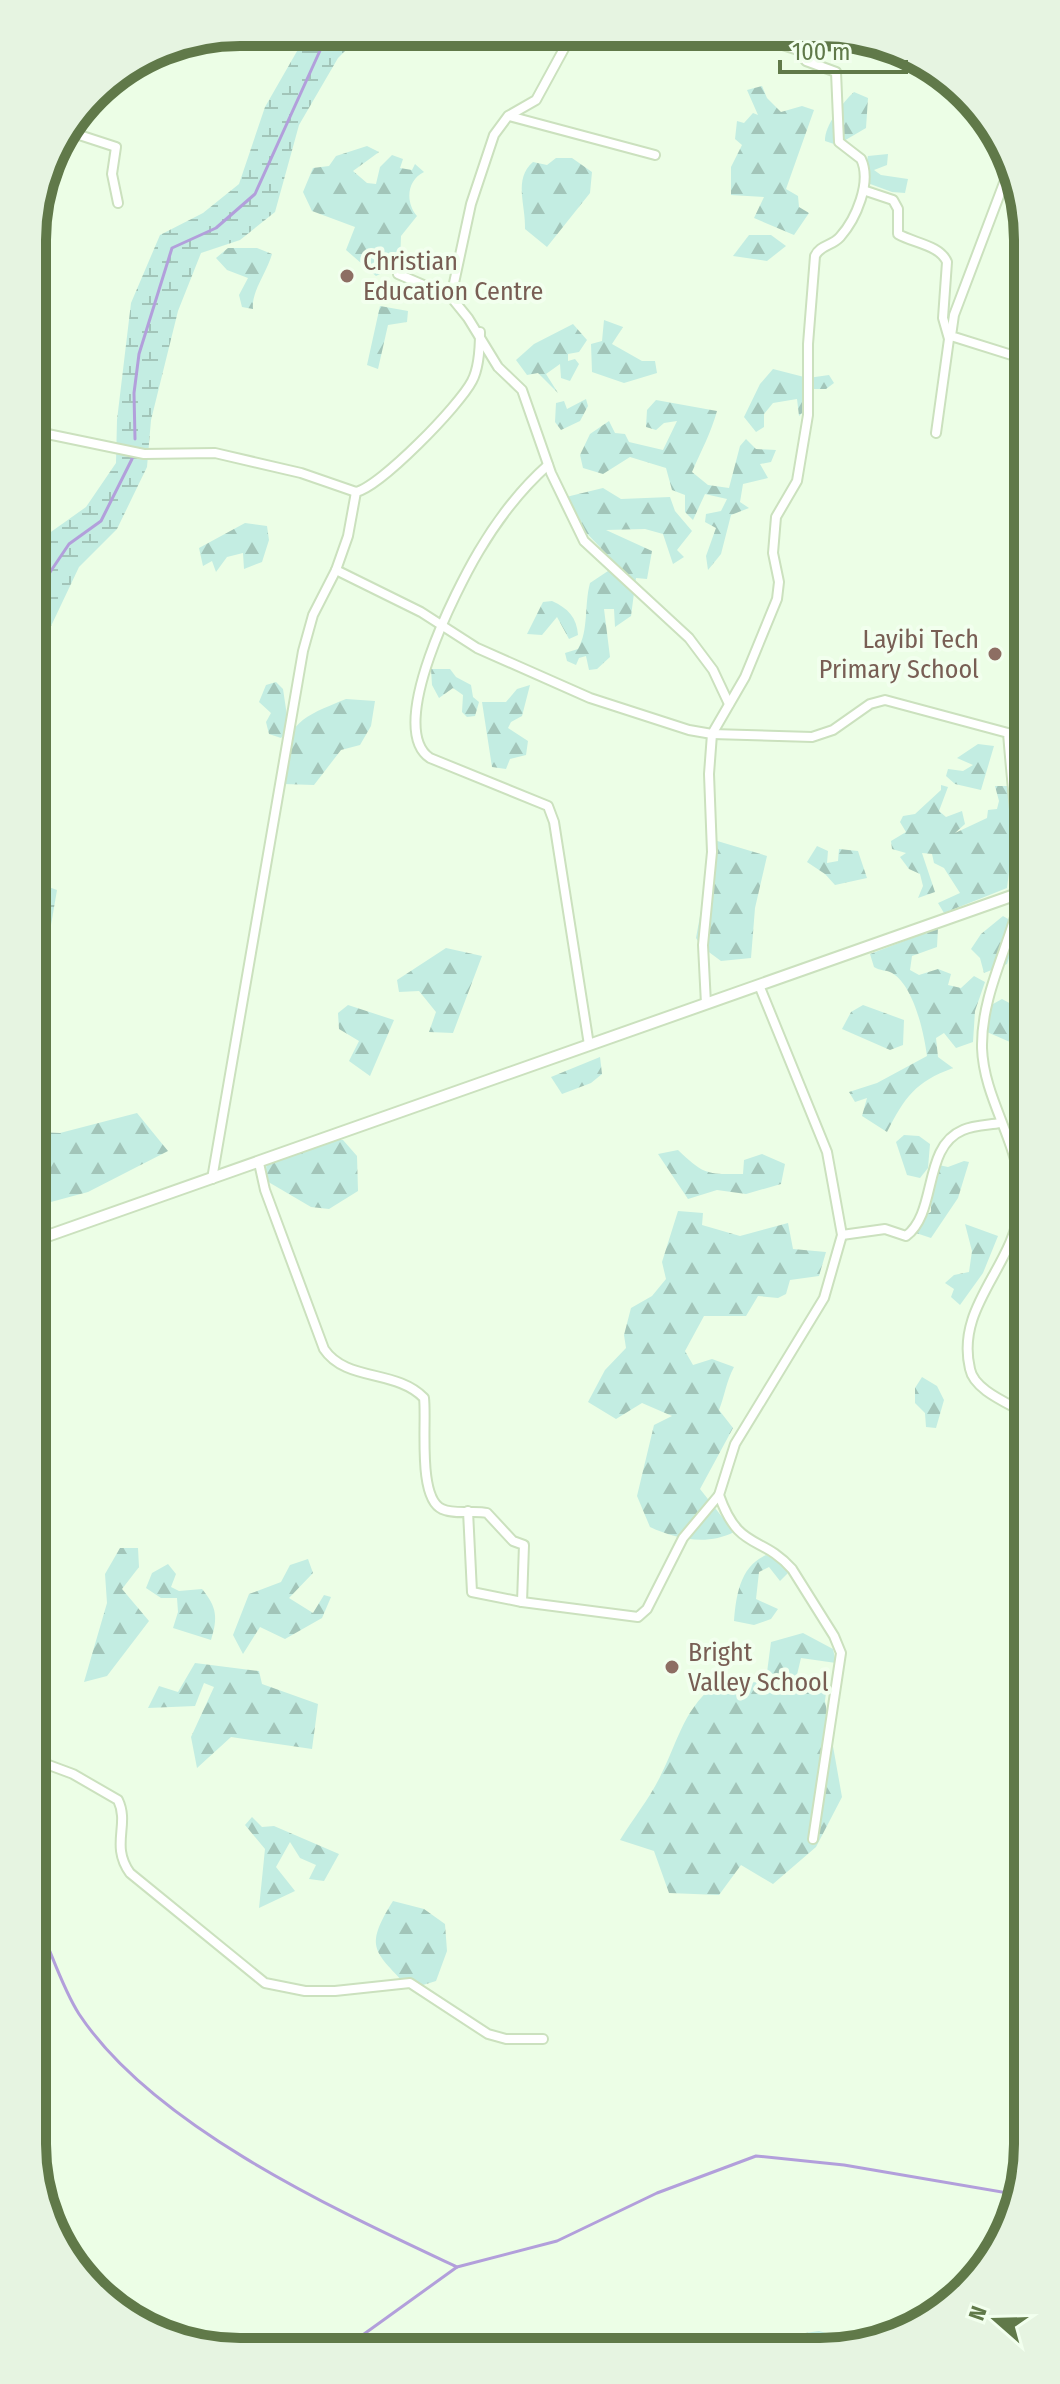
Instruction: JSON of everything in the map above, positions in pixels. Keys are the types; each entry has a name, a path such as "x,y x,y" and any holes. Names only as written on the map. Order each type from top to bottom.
{"street":[{"path":"451,297 471,204 494,135 508,116 536,100 565,46"},
{"path":"706,1004 703,945 712,852 709,774 712,734 766,630 777,599 779,582 773,553 776,517 797,481 808,415 808,344 815,256 820,248 842,235 866,191 861,159 839,142 836,72 806,61 798,50 786,46"},
{"path":"798,46 798,50"},
{"path":"508,116 655,155"},
{"path":"78,134 116,147 112,174 118,203"},
{"path":"1004,182 954,315 951,336 1014,356"},
{"path":"866,191 893,200 898,209 898,234 934,249 944,255 947,262 943,318 949,339 936,433"},
{"path":"398,274 451,297 480,332 498,367 522,390 548,465 584,541 689,638 713,670 729,704"},
{"path":"46,434 144,454 215,453 301,473 356,492 382,477 409,452 471,384 480,332"},
{"path":"548,465 528,484 479,550 441,626 422,680 414,739 421,752 430,758 548,806 556,837 589,1045"},
{"path":"212,1179 303,651 313,615 336,570 348,536 356,492"},
{"path":"336,570 421,612 477,648 590,698 712,734 812,737 840,727 870,704 885,700 1008,733 1014,797"},
{"path":"46,1237 1014,896"},
{"path":"1014,920 989,995 983,1027 985,1070 1000,1123 1014,1154"},
{"path":"468,1511 472,1592 522,1602 638,1617 647,1609 683,1538 719,1495 735,1444 816,1315 842,1235 832,1169 824,1142 759,985"},
{"path":"842,1235 885,1229 906,1236 919,1224 936,1163 947,1143 965,1129 1000,1123"},
{"path":"259,1163 268,1199 324,1349 339,1366 370,1373 417,1391 424,1398 424,1456 434,1501 442,1509 487,1513 513,1541 525,1547 522,1602"},
{"path":"1014,1226 1002,1265 967,1324 970,1373 982,1387 1014,1406"},
{"path":"719,1495 738,1532 784,1560 792,1569 834,1636 841,1653 813,1839"},
{"path":"46,1764 73,1774 118,1800 122,1812 119,1852 130,1873 265,1983 305,1991 335,1991 401,1981 410,1983 488,2034 506,2039 543,2039"}],"green space":[{"path":"300,46 350,46 338,58 299,125 275,212 240,240 201,253 178,311 151,420 147,467 117,529 79,567 46,637 46,535 86,507 116,463 117,420 131,303 160,235 203,213 239,184 265,107"},
{"path":"762,86 767,98 781,112 802,106 814,110 786,189 798,196 799,207 809,213 794,235 754,218 764,197 731,195 731,167 742,145 735,139 737,121 744,123 753,113 758,115 747,90"},
{"path":"854,92 868,98 866,128 837,145 825,141 831,122"},
{"path":"367,146 379,152 353,171 367,183 376,184 380,167 392,155 403,159 400,168 412,170 415,164 424,172 411,186 409,198 417,216 401,236 400,264 376,276 346,250 355,227 312,211 303,192 313,168 329,166 336,156"},
{"path":"888,154 887,165 874,170 881,175 908,179 905,193 892,192 862,181 868,156"},
{"path":"556,158 572,158 592,172 590,193 547,247 525,229 522,184 523,176 533,162 547,165"},
{"path":"749,235 771,235 786,246 767,261 733,256"},
{"path":"228,248 257,248 272,254 254,296 253,309 242,307 239,295 248,278 227,270 216,258"},
{"path":"380,306 408,311 407,322 388,325 378,369 367,365"},
{"path":"604,320 623,327 612,344 642,361 655,361 657,373 624,383 592,372 591,344 602,341"},
{"path":"573,324 587,340 579,352 568,354 568,361 575,359 579,364 570,381 561,378 560,364 546,374 558,393 538,373 527,375 516,360 534,344"},
{"path":"773,369 808,378 829,375 834,383 826,389 813,389 810,405 799,416 797,399 773,403 764,414 764,427 756,432 744,417 760,384"},
{"path":"586,399 588,406 580,421 561,430 555,422 556,403 564,401 567,409"},
{"path":"656,400 717,411 692,472 708,485 729,488 740,446 746,439 756,449 776,450 771,462 760,464 768,478 743,484 740,502 749,508 731,515 721,554 708,570 706,556 716,528 705,522 706,514 721,511 727,499 705,494 693,520 685,512 685,495 672,490 666,468 630,457 603,474 583,468 580,455 590,434 609,421 615,433 625,434 629,442 663,450 677,421 664,423 656,430 646,427 647,410"},
{"path":"603,488 621,499 670,497 675,511 692,531 677,550 684,557 673,564 663,534 645,529 606,530 652,551 647,579 636,578 631,616 615,627 614,609 604,609 610,657 597,669 589,670 586,656 579,658 576,665 567,661 565,653 578,649 581,642 590,583 617,565 576,522 566,497"},
{"path":"245,523 267,526 269,540 262,562 244,569 243,553 227,557 216,572 212,561 203,566 199,548"},
{"path":"552,601 571,614 578,635 569,639 557,617 542,635 527,634 543,602"},
{"path":"431,669 450,669 456,677 471,685 473,697 479,702 475,716 467,717 462,712 463,695 453,688 439,698 432,685"},
{"path":"276,682 283,689 289,729 281,738 269,734 266,722 271,713 259,702 266,685"},
{"path":"530,685 522,716 511,722 508,728 528,741 526,755 510,759 506,769 492,767 482,702 506,702 517,689"},
{"path":"346,699 375,701 371,726 360,745 341,750 314,785 284,784 287,748 296,727 304,719"},
{"path":"978,744 994,746 981,790 955,784 946,776 948,769 963,771 973,765 957,758"},
{"path":"941,785 948,787 939,811 946,817 962,811 965,824 955,833 987,818 988,810 997,809 999,801 995,786 1008,786 1012,847 1007,888 944,913 938,903 960,893 944,868 934,863 932,854 922,853 935,892 918,898 923,886 920,874 909,869 900,857 906,853 892,849 891,841 906,832 900,822 903,816 915,814 941,790"},
{"path":"714,840 767,856 755,908 751,958 721,961 702,947 696,938"},
{"path":"817,846 828,851 827,863 838,861 839,849 858,851 867,878 835,885 807,862"},
{"path":"46,886 57,890 51,925 46,932"},
{"path":"1003,916 1014,922 1014,944 1007,964 984,973 980,958 971,949 981,934"},
{"path":"938,928 937,947 912,956 910,970 919,975 938,969 951,974 948,985 961,988 974,976 985,982 975,1011 973,1042 956,1048 944,1033 936,1038 938,1057 953,1068 929,1079 912,1092 887,1132 862,1116 867,1098 855,1102 849,1092 877,1083 927,1056 920,1023 906,988 892,973 874,967 870,954"},
{"path":"446,948 482,956 453,1033 429,1032 436,1012 419,991 399,992 397,980"},
{"path":"1002,999 1014,1006 1014,1044 987,1032 984,1009"},
{"path":"348,1005 394,1020 370,1076 349,1061 359,1041 339,1029 338,1013"},
{"path":"863,1005 904,1020 903,1045 890,1050 842,1029 851,1012"},
{"path":"600,1057 602,1074 591,1083 562,1094 551,1077"},
{"path":"137,1113 168,1151 88,1192 46,1203 46,1132 60,1133"},
{"path":"904,1135 919,1136 930,1144 928,1168 920,1178 907,1175 896,1142"},
{"path":"313,1137 343,1140 357,1156 358,1191 329,1209 311,1207 265,1180 267,1159"},
{"path":"678,1150 701,1169 722,1174 743,1174 744,1160 762,1154 785,1164 781,1184 746,1194 717,1190 688,1199 658,1154"},
{"path":"969,1162 958,1198 931,1238 913,1232 922,1217 931,1212 931,1202 923,1197 934,1164 948,1167"},
{"path":"678,1211 703,1213 702,1225 740,1236 788,1223 793,1249 826,1252 819,1276 790,1280 786,1294 778,1298 758,1296 746,1316 704,1316 685,1351 693,1365 712,1359 734,1367 719,1410 733,1428 700,1489 734,1532 702,1540 681,1538 650,1527 637,1496 654,1425 672,1416 642,1403 616,1419 588,1402 605,1370 626,1348 624,1335 631,1308 652,1296 666,1279 662,1262"},
{"path":"965,1224 998,1236 983,1273 960,1305 951,1297 954,1289 945,1283 954,1275 969,1272 972,1251"},
{"path":"922,1377 937,1386 944,1400 936,1428 926,1427 925,1413 915,1403 915,1388"},
{"path":"120,1548 138,1548 139,1567 122,1589 149,1621 107,1676 84,1682 107,1603 105,1574"},
{"path":"766,1555 780,1562 788,1573 780,1581 769,1567 759,1572 756,1599 778,1609 771,1619 754,1625 734,1621 738,1592 745,1574 750,1566"},
{"path":"308,1559 313,1573 289,1598 313,1613 324,1595 331,1597 322,1618 285,1639 260,1627 243,1654 233,1635 249,1594 281,1582 290,1565"},
{"path":"168,1564 176,1574 171,1587 179,1591 202,1589 211,1601 215,1625 211,1640 173,1628 178,1612 177,1598 161,1598 146,1588 152,1573"},
{"path":"803,1633 833,1649 836,1663 801,1658 796,1679 827,1684 825,1701 842,1797 816,1847 773,1884 741,1865 719,1895 669,1893 654,1851 620,1840 656,1785 698,1701 722,1678 750,1683 766,1680 771,1642"},
{"path":"195,1663 259,1671 262,1684 318,1704 312,1749 231,1737 197,1768 191,1737 214,1687 204,1683 195,1706 148,1708 159,1686 178,1692"},
{"path":"252,1817 262,1827 274,1826 339,1854 324,1881 309,1879 316,1865 300,1858 290,1842 276,1867 295,1891 259,1908 265,1849 245,1825"},
{"path":"393,1901 424,1909 445,1924 447,1951 436,1981 410,1989 381,1957 376,1940 378,1930"},
{"path":"819,2331 839,2337 820,2338 770,2338"}],"waterway":[{"path":"135,439 134,393 139,354 172,248 216,228 255,194 322,46"},
{"path":"46,578 69,544 101,521 132,459"},
{"path":"46,1942 79,2014 112,2055 153,2093 251,2162 304,2192 457,2267"},
{"path":"358,2338 457,2267 557,2241 657,2193 756,2156 844,2165 1007,2193"}],"place":[{"name":"Christian Education Centre","path":"347,276"},
{"name":"Layibi Tech Primary School","path":"995,654"},
{"name":"Bright Valley School","path":"672,1667"}]}
